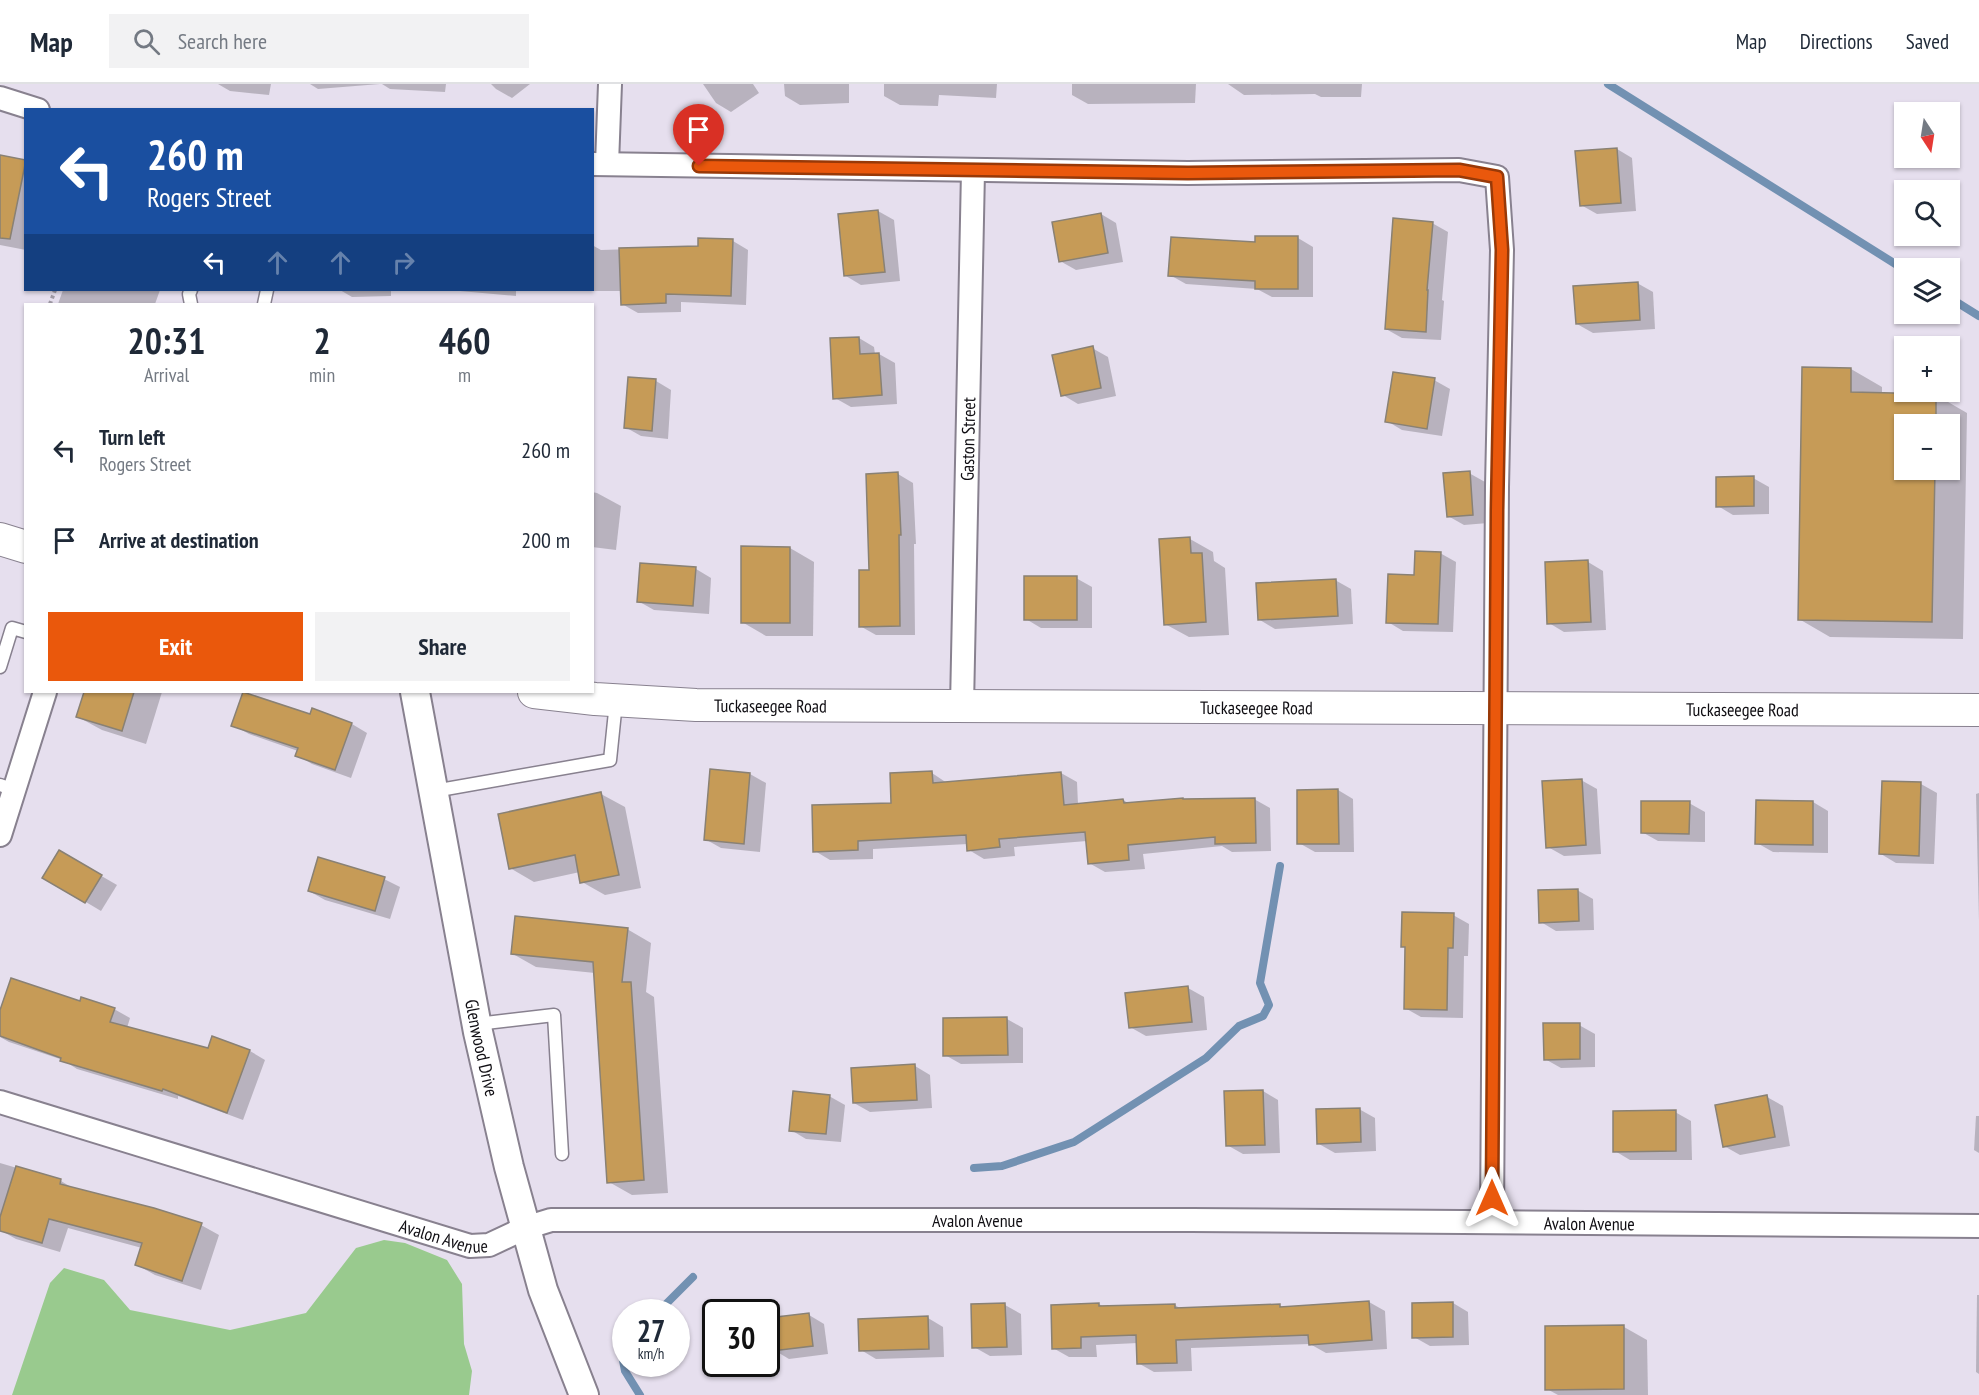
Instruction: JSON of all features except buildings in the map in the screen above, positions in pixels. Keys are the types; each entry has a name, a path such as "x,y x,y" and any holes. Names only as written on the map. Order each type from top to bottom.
{"main road":[{"path":"0,539 24,546"},
{"name":"Tuckaseegee Road","path":"544,693 696,705 1979,710"}],"street":[{"path":"610,84 600,164 1200,173 1459,170 1497,177 1502,250 1495,709 1492,1222"},
{"path":"0,98 32,108"},
{"name":"Gaston Street","path":"962,706 973,171"},
{"path":"0,835 7,788 45,693"},
{"name":"Glenwood Drive","path":"415,693 477,1024 509,1167 543,1290 584,1395"},
{"name":"Avalon Avenue","path":"0,1102 470,1246 489,1245 525,1228 551,1220 1202,1220 1979,1226"}],"lane":[{"path":"0,667 12,628 24,631"},
{"path":"434,791 610,760 616,700"},
{"path":"477,1024 554,1015 562,1154"}],"green space":[{"path":"384,1240 405,1243 447,1260 462,1284 464,1344 472,1371 469,1395 12,1395 50,1283 64,1268 104,1280 130,1310 230,1330 306,1313 356,1248"}],"waterway":[{"path":"1608,84 1894,263"},
{"path":"1960,304 1979,316"},
{"path":"974,1168 1002,1166 1074,1142 1206,1058 1239,1026 1263,1016 1269,1005 1260,983 1280,866"},
{"path":"671,1299 693,1277"},
{"path":"629,1377 640,1395"}],"route":[{"path":"699,166 1188,173 1459,170 1497,177 1502,250 1497,510 1492,1198"}]}
